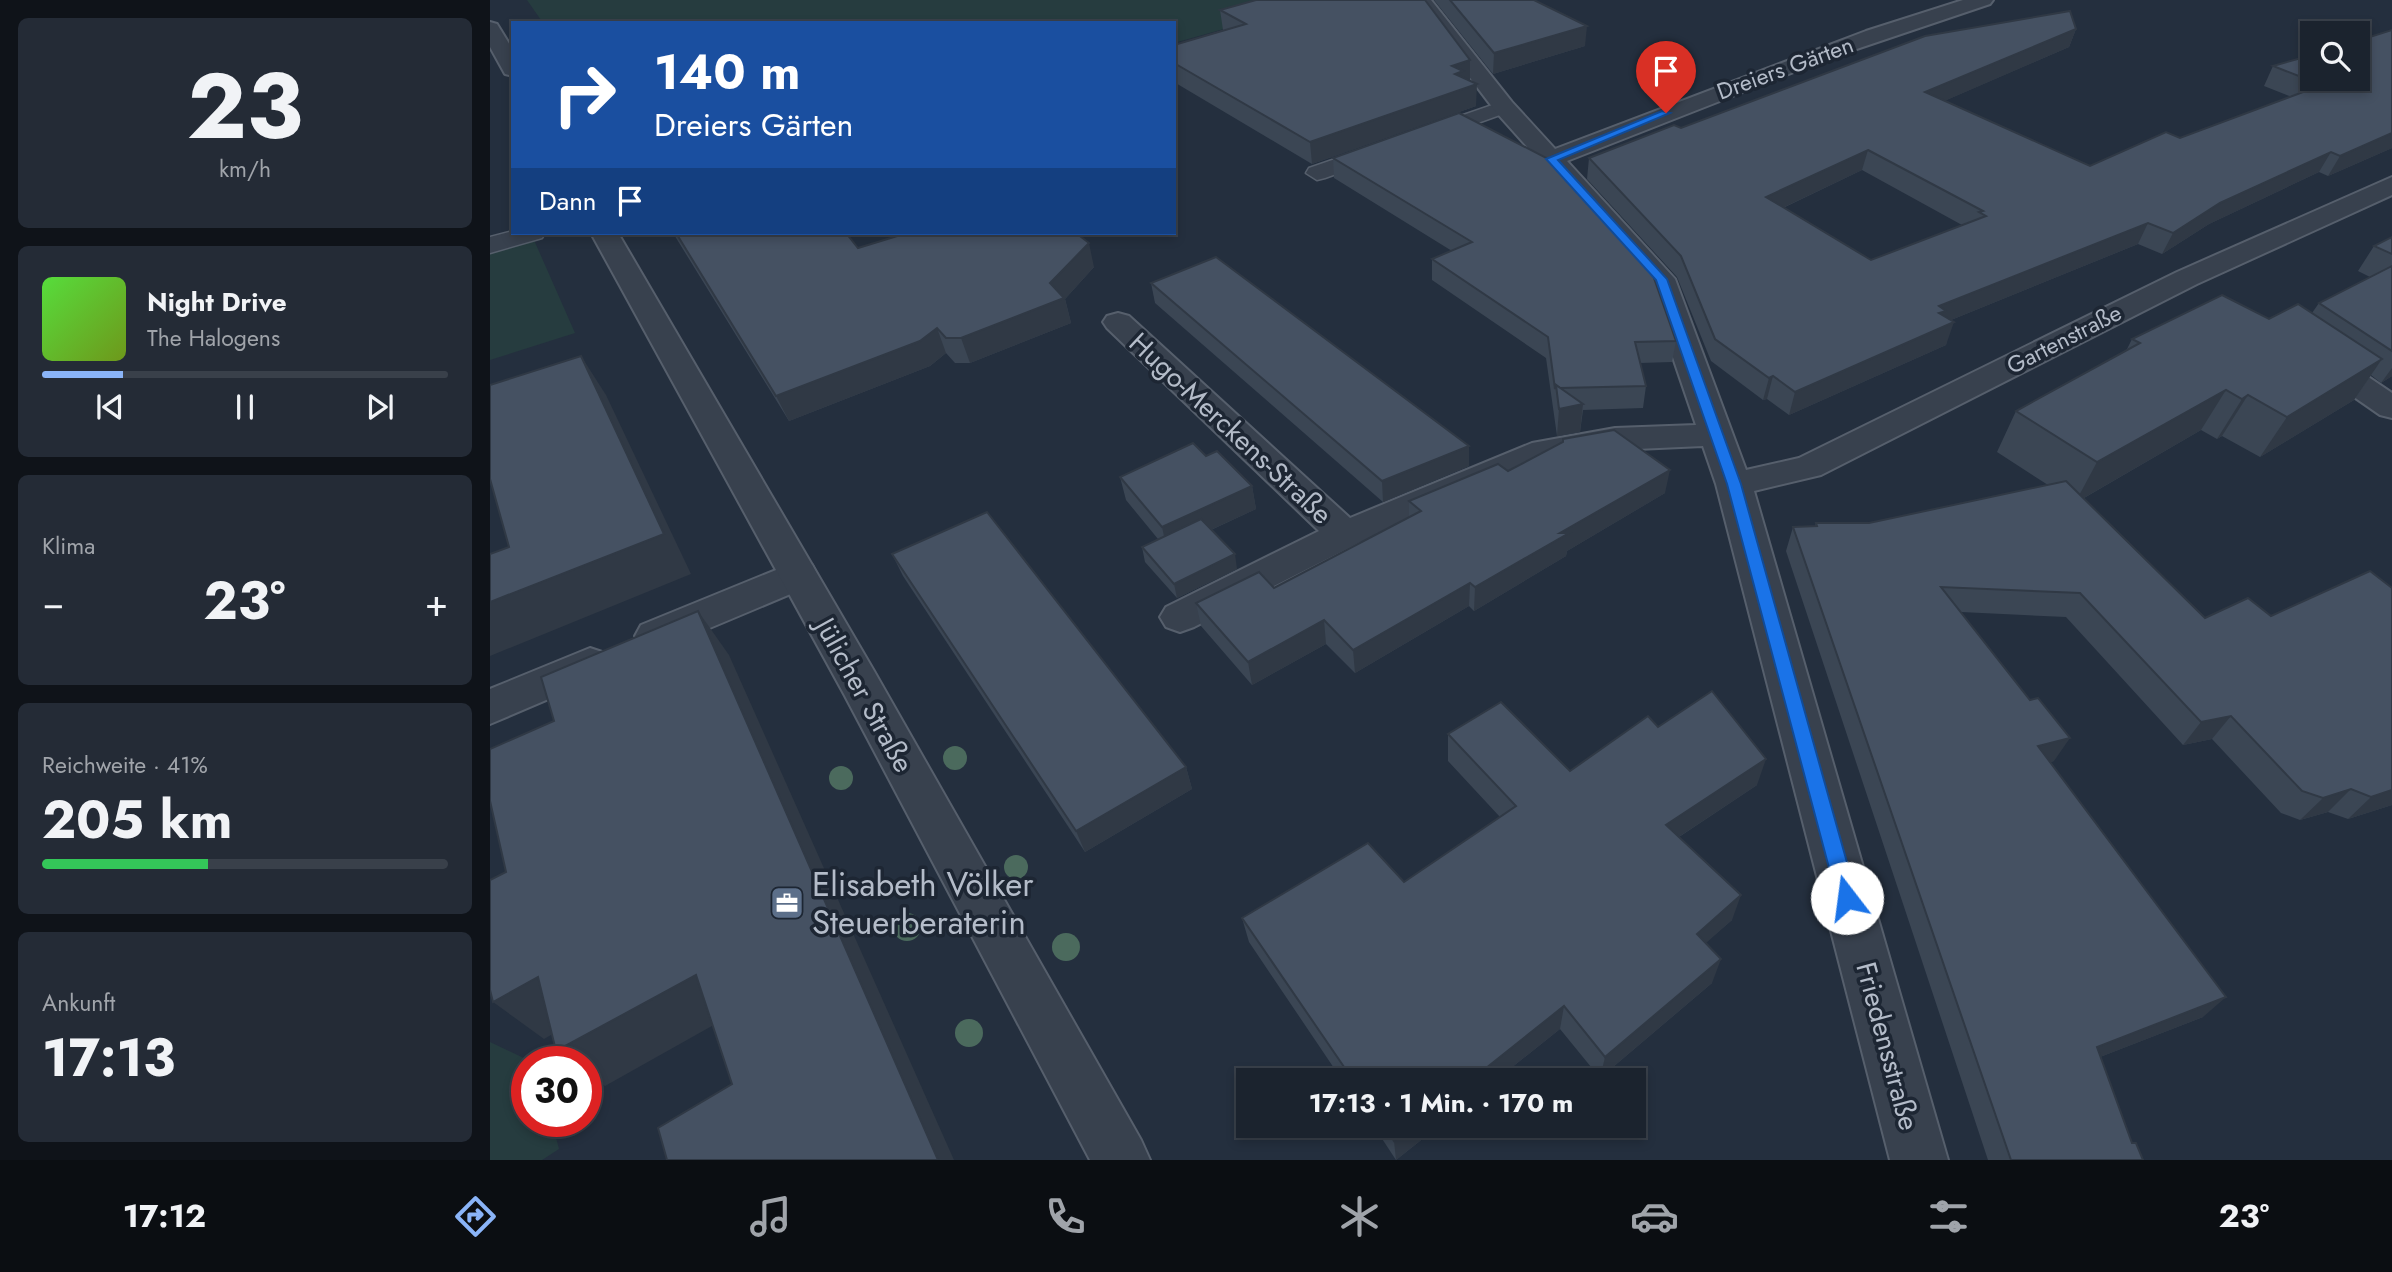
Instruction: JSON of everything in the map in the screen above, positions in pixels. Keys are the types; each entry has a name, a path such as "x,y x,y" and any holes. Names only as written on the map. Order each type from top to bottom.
{"street":[{"name":"Friedensstraße","path":"1421,0 1504,107 1661,279 1734,484 1919,1160"},
{"name":"Dreiers Gärten","path":"1551,159 1759,77 1907,23 1983,0"},
{"path":"490,28 502,60"},
{"name":"Gartenstraße","path":"1734,484 1809,467 2187,278 2392,185"},
{"name":"Jülicher Straße","path":"605,235 798,575 1121,1160"},
{"name":"Hugo-Merckens-Straße","path":"1118,322 1345,534"},
{"path":"2297,343 2392,408"},
{"name":"Hugo-Merckens-Straße","path":"1180,617 1345,534 1544,451 1615,439 1718,435"},
{"path":"490,707 798,575"}],"lane":[{"path":"1317,173 1504,107"},
{"path":"490,245 526,235"}],"green space":[{"path":"527,0 1327,0 1176,42 1176,21 542,21"},
{"path":"534,240 575,333 490,360 490,252"},
{"path":"490,1042 511,1052 511,1137 556,1137 559,1149 542,1160 490,1160"}],"building":[{"path":"1256,0 1425,0 1470,60 1452,66 1463,71 1455,74 1477,84 1310,142 1176,64 1176,44 1246,24 1220,10"},
{"path":"1450,0 1534,0 1587,26 1494,53"},
{"path":"2070,11 2076,29 1925,92 2090,166 2166,132 2180,138 2306,91 2370,91 2370,37 2392,30 2392,133 2340,156 2331,152 2220,203 2173,233 2148,223 1939,306 1946,311 1939,313 1954,322 1795,392 1773,376 1769,378 1715,339 1681,256 1589,158 1674,125 1681,128 1925,36","holes":["1868,150 1983,211 1979,212 1986,216 1871,260 1766,197"]},
{"path":"2300,58 2300,76 2273,66"},
{"path":"1459,113 1558,164 1648,261 1676,341 1635,342 1646,386 1560,388 1556,385 1555,389 1548,337 1432,259 1472,242 1333,158"},
{"path":"677,235 848,235 858,248 900,235 1079,235 1089,243 1050,283 1064,298 961,338 946,338 937,328 920,341 776,396"},
{"path":"2392,237 2392,254 2374,246"},
{"path":"1216,257 1469,446 1382,481 1151,283"},
{"path":"2392,266 2392,351 2319,303"},
{"path":"2222,295 2269,319 2298,304 2382,359 2287,417 2248,395 2242,399 2226,390 2097,462 2016,411 2140,343 2132,339"},
{"path":"581,356 664,534 490,602 490,554 509,547 490,479 490,385"},
{"path":"1556,385 1583,404 1559,409"},
{"path":"1614,430 1670,470 1560,533 1569,533 1475,587 1470,583 1353,650 1324,620 1248,662 1196,603 1259,572 1274,588 1421,511 1409,501 1498,464 1508,471 1563,442 1563,439"},
{"path":"1193,443 1206,456 1217,451 1252,486 1162,527 1120,477"},
{"path":"2066,481 2205,618 2248,598 2271,616 2370,571 2392,588 2392,790 2371,797 2351,789 2323,798 2302,791 2231,716 2201,722 2080,593 1941,587 2030,700 2038,698 2070,738 2038,746 2226,997 2097,1047 2132,1143 2136,1143 2143,1160 2011,1160 1793,527 1817,526 1816,523 1869,523"},
{"path":"987,512 1186,767 1076,831 892,554"},
{"path":"1201,519 1235,554 1174,584 1142,547"},
{"path":"698,611 938,1160 667,1160 658,1128 732,1084 696,975 565,1046 555,1046 538,977 493,1002 490,990 490,880 506,872 490,801 490,749 554,721 541,677"},
{"path":"1712,691 1766,759 1666,825 1741,895 1697,934 1721,959 1605,1057 1564,1006 1486,1068 1345,1068 1242,918 1368,843 1404,882 1516,806 1448,734 1501,702 1570,771 1648,716 1658,727"}],"place":[{"name":"Elisabeth Völker Steuerberaterin","path":"787,903"}],"route":[{"path":"1666,113 1551,159 1661,279 1734,484 1847,898"}]}
